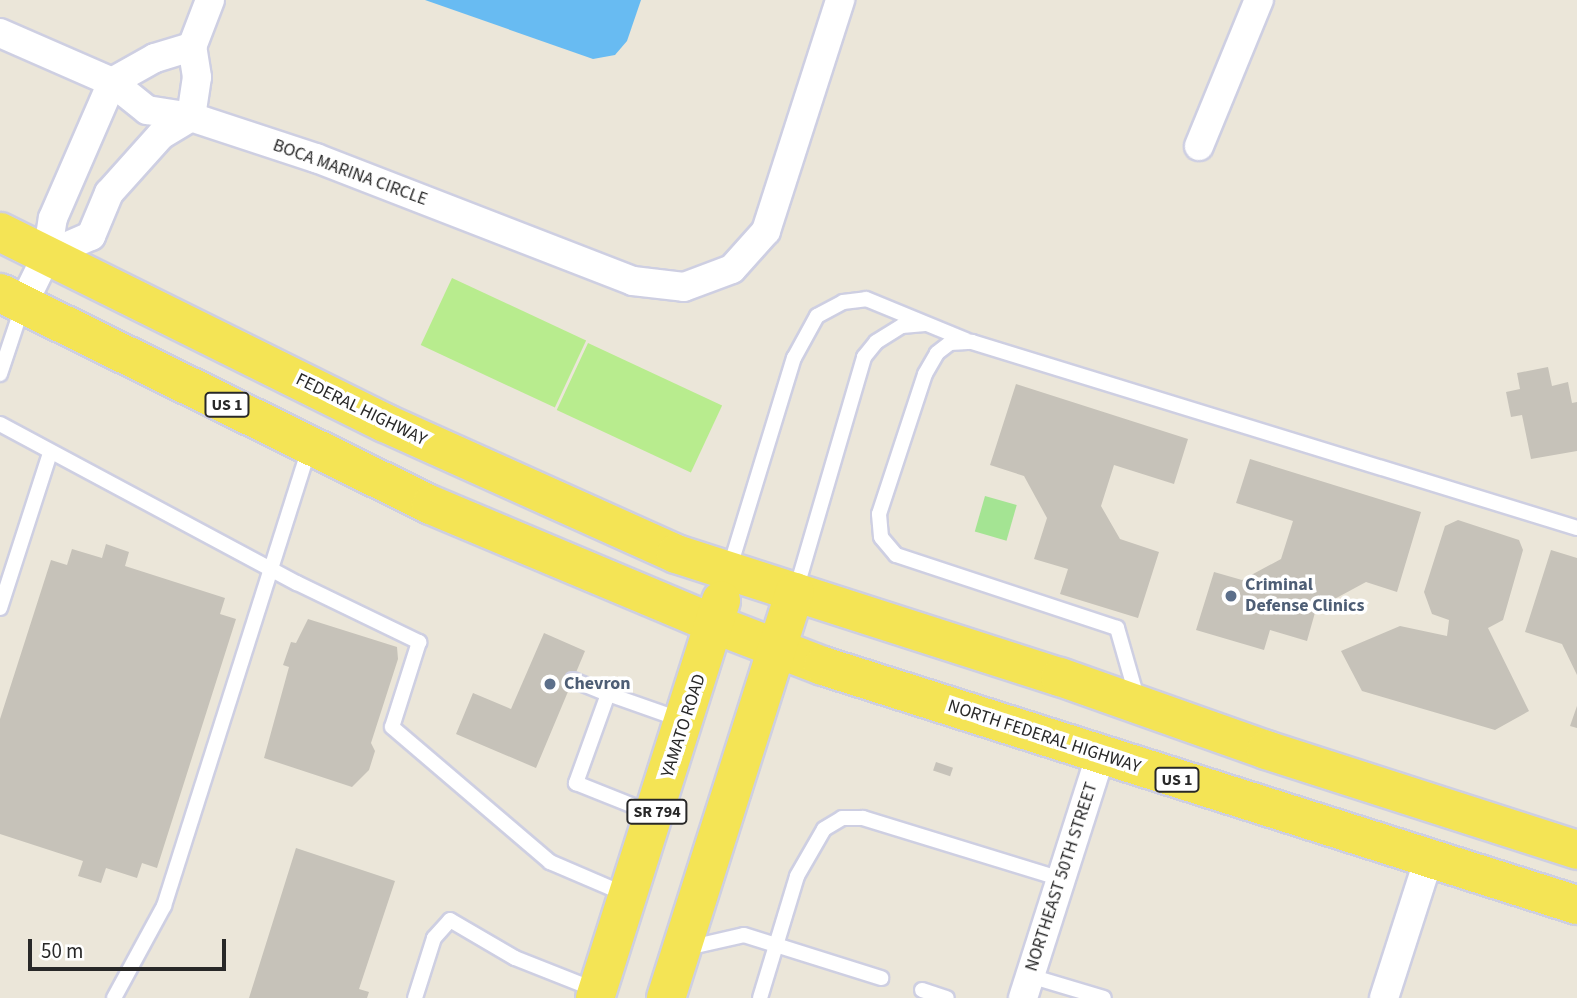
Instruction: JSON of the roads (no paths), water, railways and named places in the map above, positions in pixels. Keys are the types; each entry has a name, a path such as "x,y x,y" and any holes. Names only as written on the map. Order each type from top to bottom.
{"main road":[{"name":"FEDERAL HIGHWAY","path":"0,232 472,464 676,554 728,572"},
{"name":"US 1","path":"12,298 310,446 534,551 715,624"},
{"path":"728,572 1560,844"},
{"name":"YAMATO ROAD","path":"596,995 686,721 728,572"},
{"path":"666,998 795,592"},
{"name":"NORTH FEDERAL HIGHWAY","path":"715,624 779,649 1100,756 1577,905"},
{"path":"1429,858 1477,842 1560,844"}],"street":[{"path":"12,298 47,255 91,236 109,193 162,135 191,117 197,77 192,47 210,0"},
{"name":"BOCA MARINA CIRCLE","path":"0,33 112,82 147,110 191,117 316,158 633,281 684,287 709,281 752,253 766,231 841,0"},
{"path":"1199,146 1259,0"},
{"path":"47,255 53,218 112,82 155,58 192,47"},
{"name":"NORTHEAST 50TH STREET","path":"1027,987 1100,756"},
{"path":"1384,998 1429,858"}],"lane":[{"path":"0,374 12,298"},
{"path":"728,572 794,358 817,316 843,302 866,299 972,342 1577,528"},
{"path":"795,592 864,357 876,342 902,326 926,324"},
{"path":"972,342 950,343 937,353 925,374 879,514 881,537 896,555 1117,628 1124,640 1139,705"},
{"path":"0,424 269,568 419,642 392,727 550,862 629,895"},
{"path":"114,998 164,906 269,568 310,446"},
{"path":"0,608 50,453"},
{"path":"573,680 686,721"},
{"path":"608,694 576,783 656,815"},
{"path":"760,998 778,946 797,876 810,849 824,829 842,818 863,818 1061,878"},
{"path":"415,998 434,938 450,920 515,958 596,995"},
{"path":"682,949 744,935 881,978"},
{"path":"1027,987 1104,998"},
{"path":"922,990 947,998"}],"water":[{"path":"425,0 641,0 627,41 615,55 593,59"}],"place":[{"name":"Criminal Defense Clinics","path":"1231,596"},
{"name":"Chevron","path":"550,684"}]}
